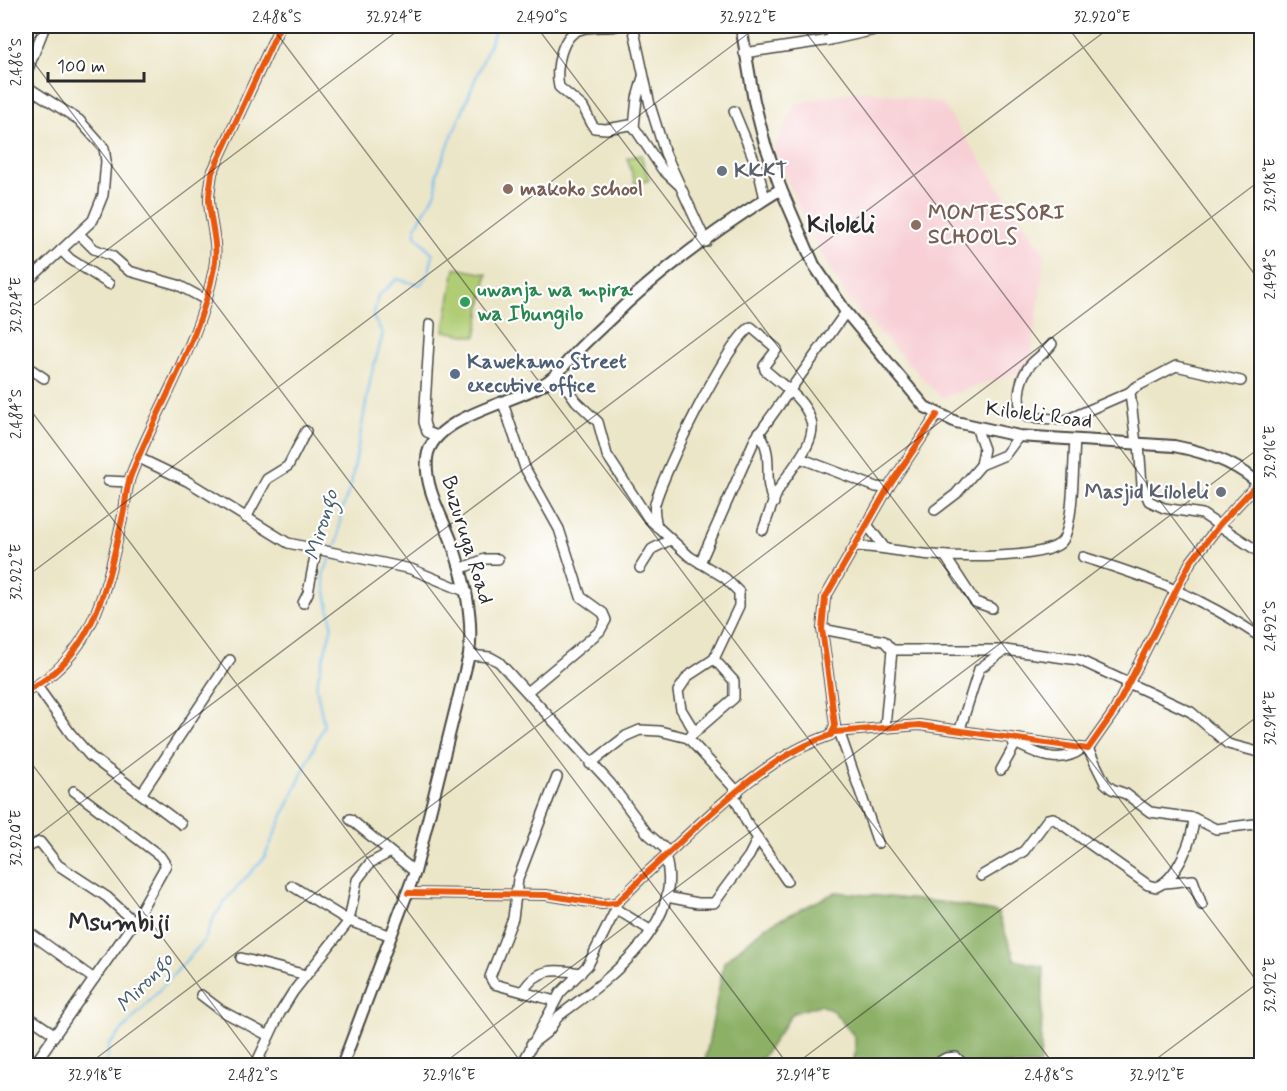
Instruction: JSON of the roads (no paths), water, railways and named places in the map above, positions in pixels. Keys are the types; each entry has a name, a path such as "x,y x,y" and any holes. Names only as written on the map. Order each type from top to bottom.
{"main road":[{"name":"Kiloleli Road","path":"741,26 744,53 765,144 781,189 814,265 846,312 916,398 937,415 976,427 1019,436 1137,444 1199,451 1222,460 1260,485"},
{"path":"437,436 453,424 542,385 557,374 575,353 647,286 781,189"},
{"name":"Buzuruga Road","path":"342,1065 389,935 408,893 469,655 471,627 467,592 427,481 428,451 437,436"}],"street":[{"path":"26,74 45,26"},
{"path":"26,691 60,668 77,650 99,609 111,570 129,482 152,426 182,365 206,300 217,249 209,200 212,173 280,26"},
{"path":"616,26 581,28 572,35 565,44 557,71 561,91 583,107 594,128 606,129 630,124 634,127 662,169 678,184"},
{"path":"633,26 643,77 665,153 706,242"},
{"path":"830,40 835,26"},
{"path":"744,53 830,40 874,30 879,26"},
{"path":"634,127 637,98 643,77"},
{"path":"26,86 75,116 106,152 100,205 93,220 80,235 26,282"},
{"path":"734,111 758,168 765,199"},
{"path":"80,235 94,249 112,256 129,271 177,285 206,300"},
{"path":"61,250 70,259 109,284"},
{"path":"700,563 759,432 791,392 846,312"},
{"path":"430,324 424,422 427,432 437,436"},
{"path":"657,527 655,504 678,450 729,351 748,328 754,328 776,346 776,354 764,368 791,392 812,422 808,442 788,474 764,530"},
{"path":"1052,344 1026,371 1018,400 1019,407 1027,417 1066,420 1130,392 1176,366 1240,381"},
{"path":"26,366 44,378"},
{"path":"557,374 576,401 598,422 607,454 657,527 700,563 734,586 741,599 714,659 688,676 678,691 681,709 692,735 736,794 758,838 787,881"},
{"path":"1130,392 1143,493 1149,501 1164,508 1202,514 1262,554"},
{"path":"502,403 525,468 559,530 581,597 603,613 606,620 602,629 528,691"},
{"path":"878,843 837,731 822,629 825,598 888,488 937,415"},
{"path":"976,427 984,449 981,465"},
{"path":"246,518 267,479 288,466 306,431"},
{"path":"759,432 769,453 767,488 774,503"},
{"path":"935,510 956,494 981,465 1005,455 1019,436"},
{"path":"855,546 945,556 1041,552 1060,545 1068,524 1075,440"},
{"path":"139,458 187,481 276,537 316,551 342,554 411,569 467,592"},
{"path":"800,458 876,487 888,488"},
{"path":"108,481 129,482"},
{"path":"1012,741 1036,753 1063,759 1085,749 1114,712 1164,610 1196,554 1220,524 1260,485"},
{"path":"868,526 884,548"},
{"path":"640,568 652,549 670,540"},
{"path":"303,603 308,593 316,551"},
{"path":"945,556 975,602 992,608"},
{"path":"1083,557 1136,572 1178,589 1221,611 1262,638"},
{"path":"460,568 485,559 498,559"},
{"path":"822,629 884,641 892,650 885,727"},
{"path":"892,650 1005,650 1079,660 1191,712 1228,744 1262,753"},
{"path":"960,729 979,669 1005,650"},
{"path":"469,655 496,659 528,691 610,783 647,833 667,854 669,874 667,897 659,920 617,973 574,1004 531,1044"},
{"path":"591,764 614,744 640,730 692,735 734,698 734,681 714,659"},
{"path":"142,793 230,660"},
{"path":"36,686 70,734 90,756 181,824"},
{"path":"521,1065 557,997 588,964 616,906 667,854 779,759 799,747 837,731 919,725 960,729 1012,741 1061,744 1085,749 1102,780 1112,789 1126,794 1150,812 1194,818 1215,829 1262,823"},
{"path":"1001,770 1012,741"},
{"path":"557,777 518,879 513,918 490,977 494,984 557,997 574,1004"},
{"path":"33,1065 134,922 166,865 165,861 74,791"},
{"path":"981,876 1024,851 1048,819 1053,818 1148,885 1156,887 1165,883 1193,880 1202,904"},
{"path":"1165,883 1189,845 1194,818"},
{"path":"350,819 414,872"},
{"path":"667,897 698,903 714,903 749,856 758,838"},
{"path":"26,846 40,842 58,865 109,899 134,922"},
{"path":"255,1065 280,1013 306,975 349,921 357,880 370,863 389,853"},
{"path":"292,886 349,921 389,935"},
{"path":"408,893 546,895 616,906 650,930"},
{"path":"26,930 94,979"},
{"path":"241,958 306,975"},
{"path":"523,991 533,977 546,970 580,973"},
{"path":"201,995 222,1011 269,1036"},
{"path":"26,1016 54,1035"},
{"path":"932,1065 946,1058 956,1057 965,1065"}],"waterway":[{"name":"Mirongo","path":"334,549 338,540 341,512 351,485 371,376 383,334 373,317 378,296 397,279 420,285 429,272 433,254 416,236 416,226 436,192 437,173 497,26"},
{"name":"Mirongo","path":"106,1066 109,1045 204,941 214,917 229,896 264,858 324,725 316,686 332,625 323,575 332,554"}],"place":[{"name":"KKKT","path":"722,171"},
{"name":"makoko school","path":"508,189"},
{"name":"MONTESSORI SCHOOLS","path":"916,225"},
{"name":"uwanja wa mpira wa Ibungilo","path":"465,302"},
{"name":"Kawekamo Street executive office","path":"455,374"},
{"name":"Masjid Kiloleli","path":"1221,492"}],"district":[{"name":"Kiloleli","path":"841,225"},
{"name":"Msumbiji","path":"119,923"}]}
